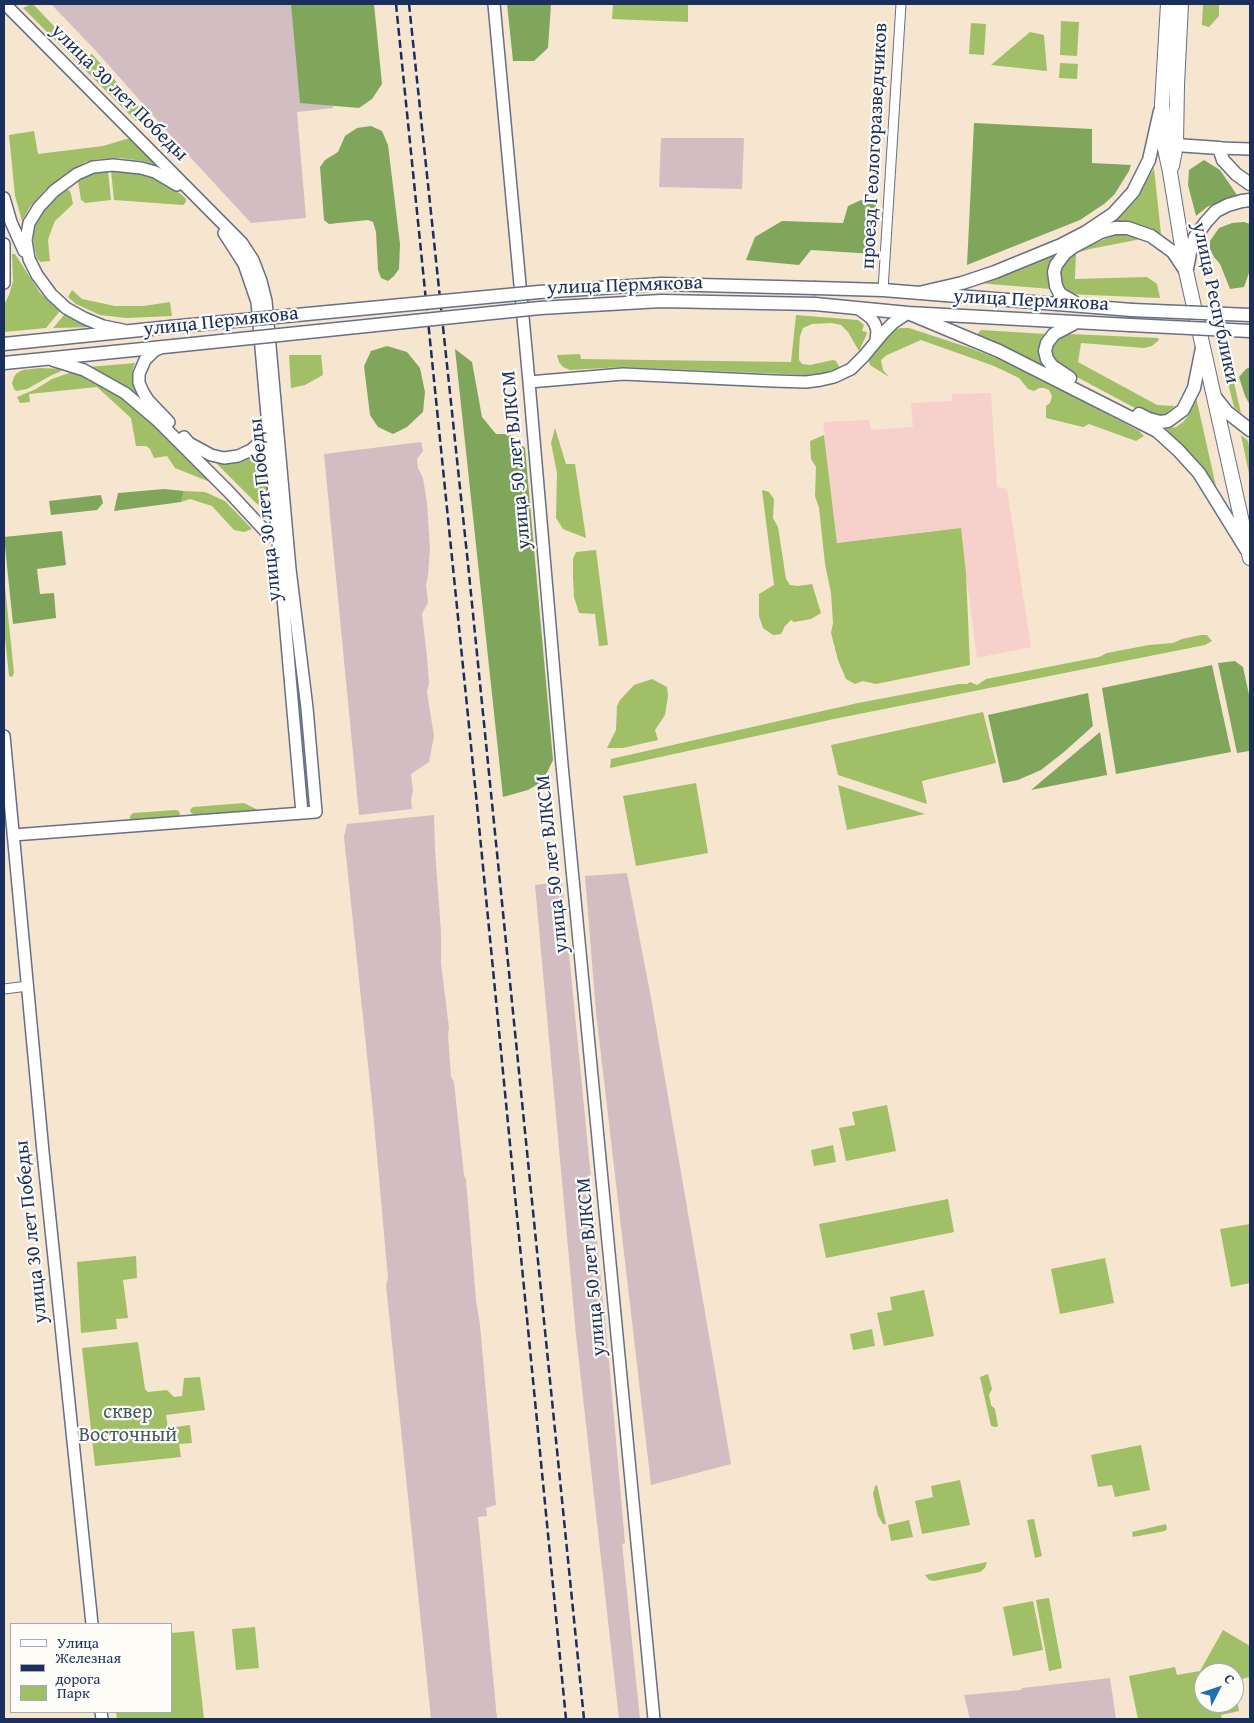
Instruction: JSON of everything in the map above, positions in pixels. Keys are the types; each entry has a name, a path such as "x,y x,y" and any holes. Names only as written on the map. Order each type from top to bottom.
{"main road":[{"name":"улица Республики","path":"1168,4 1162,104 1164,144 1186,271 1202,348 1215,396 1250,556"},
{"name":"улица Республики","path":"1170,172 1176,145 1177,85 1182,4"},
{"path":"919,293 962,283 995,272 1060,245 1086,232 1113,214 1133,192 1150,160 1162,104"},
{"path":"1176,145 1219,148 1223,160 1236,174 1250,184"},
{"path":"1186,271 1195,237 1206,222 1216,211 1228,205 1250,200"},
{"path":"1081,306 1060,294 1054,280 1056,265 1065,253 1101,232 1115,228 1128,228 1151,236 1173,252 1186,271"},
{"name":"улица Пермякова","path":"4,344 539,292 661,284 883,290 1132,310 1250,315"},
{"name":"улица Пермякова","path":"4,363 559,307 661,301 815,304 908,313 1250,331"},
{"path":"908,313 1000,351 1157,432 1175,446 1199,473 1250,556"},
{"path":"1076,323 1059,330 1047,343 1045,351 1047,359 1052,366 1148,419 1160,422 1168,421 1183,410 1194,388 1202,348"},
{"path":"1215,396 1227,412 1250,430"}],"street":[{"name":"улица 30 лет Победы","path":"5,4 248,250 253,260 266,300 302,813"},
{"name":"улица 50 лет ВЛКСМ","path":"494,4 564,781 654,1719"},
{"name":"проезд Геологоразведчиков","path":"883,290 901,4"},
{"path":"1219,148 1250,149"},
{"path":"29,259 26,234 31,218 54,190 87,169 113,164 141,168 155,172 170,180 197,199"},
{"path":"4,198 15,232 35,271 43,284 66,308 104,326 133,331"},
{"name":"улица 30 лет Победы","path":"13,835 316,812 307,708 282,539 268,427 257,302 252,284 239,254 207,209"},
{"path":"4,244 4,282"},
{"path":"859,308 875,324 877,331 876,340"},
{"path":"529,382 623,374 806,382 822,380 851,369 893,322 908,313"},
{"path":"167,347 154,351 145,360 139,374 142,392 282,539"},
{"path":"43,359 62,362 84,370 125,394 158,421 267,533 282,539"},
{"path":"4,368 18,361"},
{"path":"189,443 211,455 224,458 238,456 251,450 260,442 268,427"},
{"name":"улица 30 лет Победы","path":"4,736 44,1169 92,1623"},
{"path":"4,988 28,986"}],"shaded area":[{"path":"51,4 322,4 333,108 297,112 306,218 251,223 96,51"},
{"path":"661,138 744,138 742,189 659,187"},
{"path":"991,393 997,487 1007,489 1031,647 977,658 960,528 837,543 823,422 869,420 871,430 913,427 911,403 952,401 952,394"},
{"path":"421,442 423,451 417,459 418,468 423,478 427,503 430,549 426,585 428,602 422,614 429,683 427,692 434,736 429,762 411,774 413,791 412,809 359,815 324,454"},
{"path":"434,815 441,963 449,1028 451,1077 454,1082 466,1180 496,1505 486,1508 487,1516 478,1517 497,1719 431,1719 386,1285 388,1278 373,1112 344,837 347,824"},
{"path":"627,873 652,1003 731,1464 651,1485 596,1012 585,876"},
{"path":"562,882 610,1372 625,1543 622,1544 640,1719 619,1719 576,1335 535,885"},
{"path":"1110,1678 1116,1719 970,1719 964,1695 1021,1690 1022,1688"}],"green space":[{"path":"31,4 85,59 92,54 149,119 136,121 23,8"},
{"path":"291,4 374,4 382,84 372,99 359,108 300,103"},
{"path":"507,4 551,4 548,48 534,61 513,61"},
{"path":"613,4 688,4 688,22 612,19"},
{"path":"1203,4 1219,4 1219,16 1209,27 1202,25"},
{"path":"1061,21 1079,22 1077,56 1060,55"},
{"path":"971,23 986,24 984,55 969,54"},
{"path":"1030,32 1044,35 1047,71 991,65"},
{"path":"1060,63 1078,64 1077,79 1059,78"},
{"path":"974,123 1092,129 1092,163 1131,165 1114,195 1080,220 967,265"},
{"path":"371,126 382,131 388,145 400,244 399,269 388,281 381,278 378,270 376,232 373,222 368,220 329,224 324,220 320,167 325,160 338,152 345,136 357,128"},
{"path":"34,131 38,154 103,146 130,138 158,166 143,161 120,158 98,159 85,162 68,172 44,191 29,208 22,221 15,196 9,135"},
{"path":"1204,160 1220,170 1237,195 1207,207 1196,216 1188,185 1189,170"},
{"path":"1154,168 1161,234 1141,225 1115,221 1135,201"},
{"path":"108,171 111,200 85,203 81,200 78,181 90,174"},
{"path":"111,171 133,172 153,178 181,194 186,199 186,202 183,205 114,200"},
{"path":"69,190 73,204 55,221 48,240 50,261 41,262 37,259 34,246 33,235 35,225 54,200"},
{"path":"861,200 876,205 874,254 811,250 799,265 746,260 755,237 782,221 843,223 848,206"},
{"path":"1244,222 1250,224 1250,270 1244,287 1230,289 1220,264 1210,249 1210,241 1219,228 1232,223"},
{"path":"1116,235 1127,235 1141,239 1076,253 1075,279 1147,277 1157,284 1160,298 1067,294 1062,287 1059,270 1070,255 1082,248"},
{"path":"1056,252 1051,262 1051,289 977,283"},
{"path":"12,254 15,254 40,293 60,311 46,328 4,332 4,305 13,281"},
{"path":"72,290 82,299 115,306 144,306 170,302 172,316 126,318 100,315 76,304 68,297"},
{"path":"65,314 78,321 93,327 53,328"},
{"path":"796,315 858,320 864,325 862,331 867,332 866,336 859,351 848,332 841,325 832,323 812,324 803,328 800,336 799,350 799,360 802,364 810,365 833,360 836,361 840,368 820,374 806,375 622,367 570,370 563,367 557,355 580,354 581,359 791,362"},
{"path":"909,328 998,359 1069,394 1139,431 1144,436 1136,441 1089,424 1083,427 1046,418 1046,406 1050,403 1052,396 1049,390 1044,388 1034,391 1028,389 1019,378 994,366 921,340 887,355 881,360 883,370 889,377 870,365 868,359 880,342 896,329"},
{"path":"981,330 1046,334 1040,343 1038,352 1044,367 1006,347 979,336 978,333"},
{"path":"1070,334 1158,338 1159,340 1152,346 1144,348 1081,343 1078,362 1157,405 1175,406 1164,415 1158,417 1148,415 1060,368 1051,359 1051,347 1056,340"},
{"path":"387,346 407,352 420,368 425,392 423,412 407,427 393,434 378,427 370,415 364,366 371,351"},
{"path":"455,349 472,362 482,417 496,434 509,434 525,448 553,760 543,781 528,790 503,797"},
{"path":"289,355 321,355 323,375 305,385 291,388"},
{"path":"135,363 132,381 138,397 119,382 88,367"},
{"path":"1250,367 1250,405 1239,377"},
{"path":"40,368 66,369 27,389 16,391 14,389 12,383 17,373 23,370"},
{"path":"72,372 83,374 135,405 211,480 210,482 175,468 167,456 154,458 150,449 146,446 136,446 131,418 97,387 29,394 30,402 20,403 17,397 36,389 52,379"},
{"path":"1232,374 1241,413 1234,407 1226,375"},
{"path":"1196,397 1217,491 1187,451 1166,429 1176,427 1183,422 1188,416"},
{"path":"555,428 566,464 575,464 586,538 563,529 556,518 557,473 551,443"},
{"path":"824,435 837,543 961,528 966,573 970,665 876,684 863,681 855,684 846,679 838,660 831,633 833,623 831,593 825,564 819,508 815,496 816,467 811,459 810,441"},
{"path":"1241,435 1248,441 1250,450 1250,479"},
{"path":"266,444 271,518 216,463 229,464 241,462 255,455"},
{"path":"164,489 184,491 181,502 114,511 118,493"},
{"path":"762,490 769,492 774,499 773,518 778,527 786,579 790,585 812,584 821,613 811,619 794,622 791,620 781,634 773,635 763,628 759,616 759,594 774,585"},
{"path":"184,491 205,492 225,501 252,529 244,532 234,530 212,506 190,499 181,502"},
{"path":"101,495 103,503 97,510 51,515 49,501"},
{"path":"62,531 66,565 37,569 40,594 54,593 56,618 13,624 4,537"},
{"path":"596,550 608,645 599,646 595,614 579,613 574,597 573,577 573,559 576,552"},
{"path":"285,559 287,559 308,790 305,790"},
{"path":"4,577 14,673 12,677 9,676 4,629"},
{"path":"1207,635 1212,641 1205,645 834,719 610,768 611,759 858,703 970,682 977,685 986,679 1099,657 1107,653 1149,645 1173,643"},
{"path":"1235,661 1243,667 1250,699 1250,755 1249,751 1237,753 1218,663"},
{"path":"1212,665 1231,752 1116,774 1102,688"},
{"path":"652,679 667,687 668,696 665,715 655,730 658,740 623,748 607,748 616,730 617,706 620,700 634,685"},
{"path":"1088,693 1093,726 1041,770 1018,780 1003,783 988,715"},
{"path":"983,712 996,763 922,781 927,804 838,775 831,745"},
{"path":"1100,732 1107,775 1031,790"},
{"path":"696,783 708,853 636,866 623,796"},
{"path":"838,785 925,814 847,830"},
{"path":"244,803 256,809 258,813 196,816 190,810 193,807"},
{"path":"179,811 180,815 177,817 133,821 130,819 133,813"},
{"path":"887,1105 896,1151 846,1161 839,1128 855,1125 852,1112"},
{"path":"833,1145 836,1162 814,1166 811,1150"},
{"path":"948,1199 954,1232 826,1258 819,1224"},
{"path":"1250,1224 1250,1283 1231,1287 1220,1229"},
{"path":"136,1256 137,1278 123,1280 128,1318 116,1319 117,1329 81,1333 77,1262"},
{"path":"1105,1258 1114,1303 1060,1314 1051,1269"},
{"path":"924,1290 934,1336 884,1346 877,1313 892,1310 890,1297"},
{"path":"872,1329 875,1346 853,1350 850,1334"},
{"name":"сквер Восточный","path":"138,1342 145,1389 148,1392 167,1390 174,1397 182,1396 184,1378 200,1377 205,1410 166,1415 168,1428 190,1425 192,1443 179,1444 181,1457 95,1466 82,1348"},
{"path":"988,1374 992,1389 989,1395 991,1405 995,1409 998,1426 996,1427 991,1426 980,1377"},
{"path":"1141,1445 1150,1490 1115,1497 1112,1485 1098,1487 1091,1455"},
{"path":"960,1480 970,1525 922,1534 915,1501 933,1497 931,1486"},
{"path":"877,1485 886,1524 883,1524 878,1516 873,1494"},
{"path":"1034,1519 1042,1556 1035,1558 1027,1520"},
{"path":"909,1520 913,1537 891,1541 888,1525"},
{"path":"1166,1524 1167,1529 1165,1531 1133,1537 1132,1532"},
{"path":"987,1562 985,1568 980,1572 934,1581 929,1580 925,1575"},
{"path":"1049,1598 1062,1668 1049,1671 1036,1600"},
{"path":"1033,1601 1043,1650 1013,1656 1003,1607"},
{"path":"255,1627 259,1668 236,1670 232,1629"},
{"path":"1223,1630 1250,1646 1250,1677 1244,1678 1244,1663 1204,1663"},
{"path":"194,1631 204,1719 117,1719 116,1713 172,1713 172,1633"},
{"path":"1175,1667 1177,1675 1194,1672 1194,1713 1230,1713 1221,1715 1222,1719 1138,1719 1129,1676"}],"railway":[{"path":"396,4 477,805 566,1719"},
{"path":"409,4 468,564 584,1719"}]}
